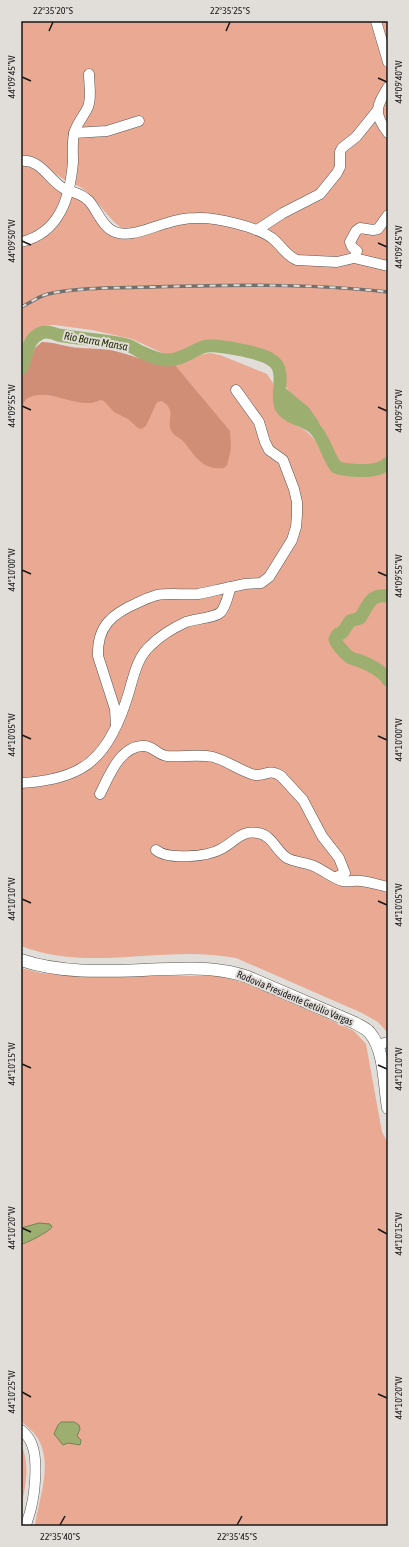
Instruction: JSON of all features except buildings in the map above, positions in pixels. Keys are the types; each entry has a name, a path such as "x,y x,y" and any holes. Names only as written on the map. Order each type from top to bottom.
{"main road":[{"name":"Rodovia Presidente Getúlio Vargas","path":"21,960 43,966 71,969 98,970 200,968 234,972 280,989 354,1023 369,1032 382,1044 381,1058 388,1108"}],"street":[{"path":"376,21 388,62"},
{"path":"21,242 30,240 46,230 63,208 68,190 73,160 74,133 90,100 89,74"},
{"path":"257,230 283,212 320,194 340,167 340,152 342,148 356,137 377,111 380,101 388,87"},
{"path":"377,111 379,118 388,133"},
{"path":"74,133 107,131 139,121"},
{"path":"21,161 37,164 59,185 84,196 94,206 106,226 117,233 133,232 167,222 198,218 213,219 257,230 270,237 292,258 297,260 337,262 354,258 388,266"},
{"path":"354,258 357,251 350,242 356,231 360,228 373,230 378,229 388,215"},
{"path":"115,731 115,709 98,656 98,647 101,634 109,620 120,610 153,596 165,594 199,594 245,584 261,583 269,577 292,540 296,527 297,515 294,489 283,460 269,450 259,422 236,390"},
{"path":"21,784 45,780 80,770 96,756 115,731 122,716 136,668 149,646 186,622 219,614 223,608 231,587"},
{"path":"100,794 111,771 121,758 128,751 139,746 153,748 164,756 212,757 255,775 272,772 277,773 303,800 322,836 339,858 345,873 336,877"},
{"path":"156,850 161,853 174,856 210,854 219,850 239,835 258,833 268,837 287,858 309,864 343,881 360,880 388,887"},
{"path":"21,1430 28,1436 33,1446 35,1458 32,1506 26,1526"}],"shaded area":[{"path":"21,21 388,21 388,457 381,463 369,467 340,466 333,457 323,429 288,390 285,381 284,366 281,361 267,351 256,347 205,344 183,354 169,356 132,339 92,330 54,325 45,326 25,339 21,357 21,165 26,164 85,202 108,233 118,238 124,238 123,229 113,221 92,196 83,189 60,177 43,162 28,156 21,156"},
{"path":"42,342 114,351 160,365 174,364 210,353 220,355 267,374 273,383 276,408 290,421 310,435 334,471 340,475 362,476 379,474 388,469 388,591 380,592 371,596 357,613 345,620 333,634 331,642 332,646 347,661 358,665 382,679 388,690 388,1033 378,1022 362,1013 236,958 182,954 101,958 74,957 47,954 21,946 21,378 32,354"},
{"path":"42,342 75,348 110,350 151,362 174,364 230,431 231,446 227,465 224,468 216,468 205,465 200,461 183,441 172,432 170,428 170,412 167,405 162,401 157,402 146,426 141,429 128,419 114,412 104,401 101,400 90,403 81,403 49,395 41,395 26,399 21,408 21,378 28,366 35,348"},
{"path":"383,599 388,600 388,672 364,659 352,656 339,641 345,634 350,624 362,620 372,603"},
{"path":"21,968 41,973 82,976 219,976 245,983 324,1017 354,1031 366,1044 382,1132 388,1143 388,1526 35,1526 45,1465 44,1453 40,1442 33,1432 21,1421"},
{"path":"39,1223 50,1224 52,1227 38,1237 21,1244 21,1228"},
{"path":"61,1422 74,1422 79,1425 80,1429 77,1436 81,1440 80,1445 68,1443 63,1445 54,1434"},
{"path":"21,1445 26,1460 26,1476 21,1508"}],"waterway":[{"name":"Rio Barra Mansa","path":"21,369 29,344 36,336 45,332 127,345 150,356 163,360 176,359 203,347 209,346 250,352 268,358 277,365 280,377 279,396 281,407 292,417 310,425 318,432 336,467 352,470 371,470 381,468 388,463"},
{"name":"Rio Barra Mansa","path":"280,392 304,412 313,425"},
{"name":"Rio Barra Mansa","path":"388,596 377,597 370,601 360,618 350,621 342,633 338,634 335,639 349,657 368,664 383,674 388,680"}],"railway":[{"path":"21,307 48,294 100,288 270,285 329,287 388,292"}]}
